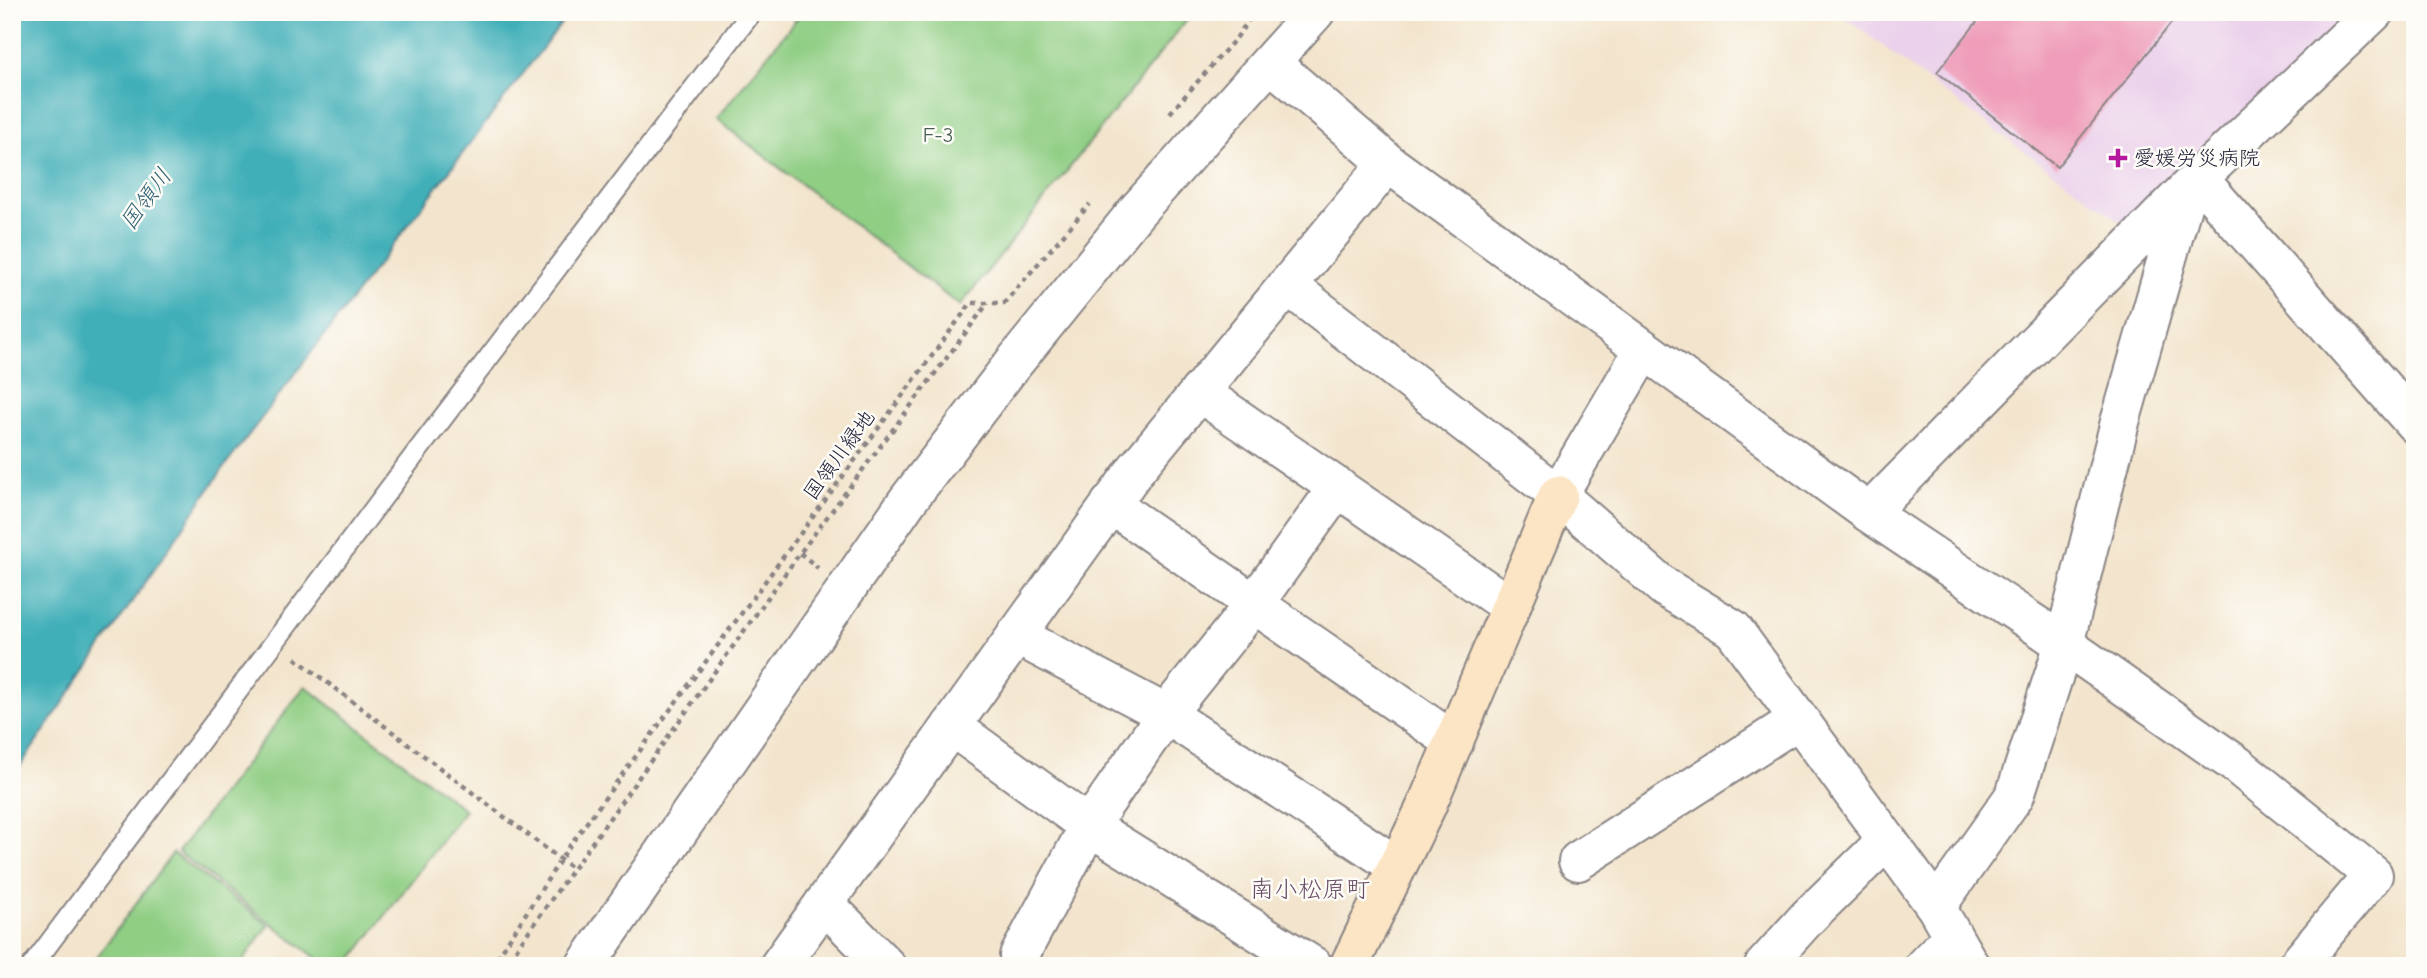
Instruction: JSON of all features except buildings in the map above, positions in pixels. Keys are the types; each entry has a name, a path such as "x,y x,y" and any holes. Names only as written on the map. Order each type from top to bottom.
{"street":[{"path":"585,966 908,500 1008,370 1136,212 1315,12"},
{"path":"1869,513 2193,183 2374,12"},
{"path":"1270,63 1388,163 1869,513 2237,765 2373,875 2297,966"},
{"path":"779,966 1136,469 1388,163"},
{"path":"2193,183 2415,424"},
{"path":"1924,966 1953,936 2015,795 2064,644 2120,422 2193,183"},
{"path":"1287,285 1559,495 1664,587 1733,629 1887,840 1953,936"},
{"path":"1349,966 1426,807 1559,495 1644,349"},
{"path":"1199,391 1511,607"},
{"path":"1020,956 1089,826 1166,714 1254,604 1338,487"},
{"path":"1110,504 1454,742"},
{"path":"1016,635 1166,714 1397,866"},
{"path":"1578,861 1799,719"},
{"path":"951,726 1089,826 1313,966"},
{"path":"1765,966 1808,917 1887,840"},
{"path":"824,903 886,966"}],"lane":[{"path":"32,966 752,12"}],"path":[{"path":"1165,119 1237,37 1254,12"},
{"name":"国領川緑地","path":"492,966 562,859 971,303 1004,303 1094,201"},
{"path":"504,966 800,553 988,303"},
{"path":"275,642 573,869"}],"shaded area":[{"name":"愛媛労災病院","path":"1838,12 2352,12 2131,229"}],"green space":[{"name":"F-3","path":"802,12 1193,12 960,306 716,119"},
{"path":"305,686 465,810 347,966 327,966 178,852"},
{"path":"173,853 269,925 239,966 90,966"}],"water":[{"name":"国領川","path":"20,12 570,12 223,469 12,778 12,22"}],"place":[{"name":"愛媛労災病院","path":"2118,158"}],"district":[{"name":"南小松原町","path":"1310,889"}]}
